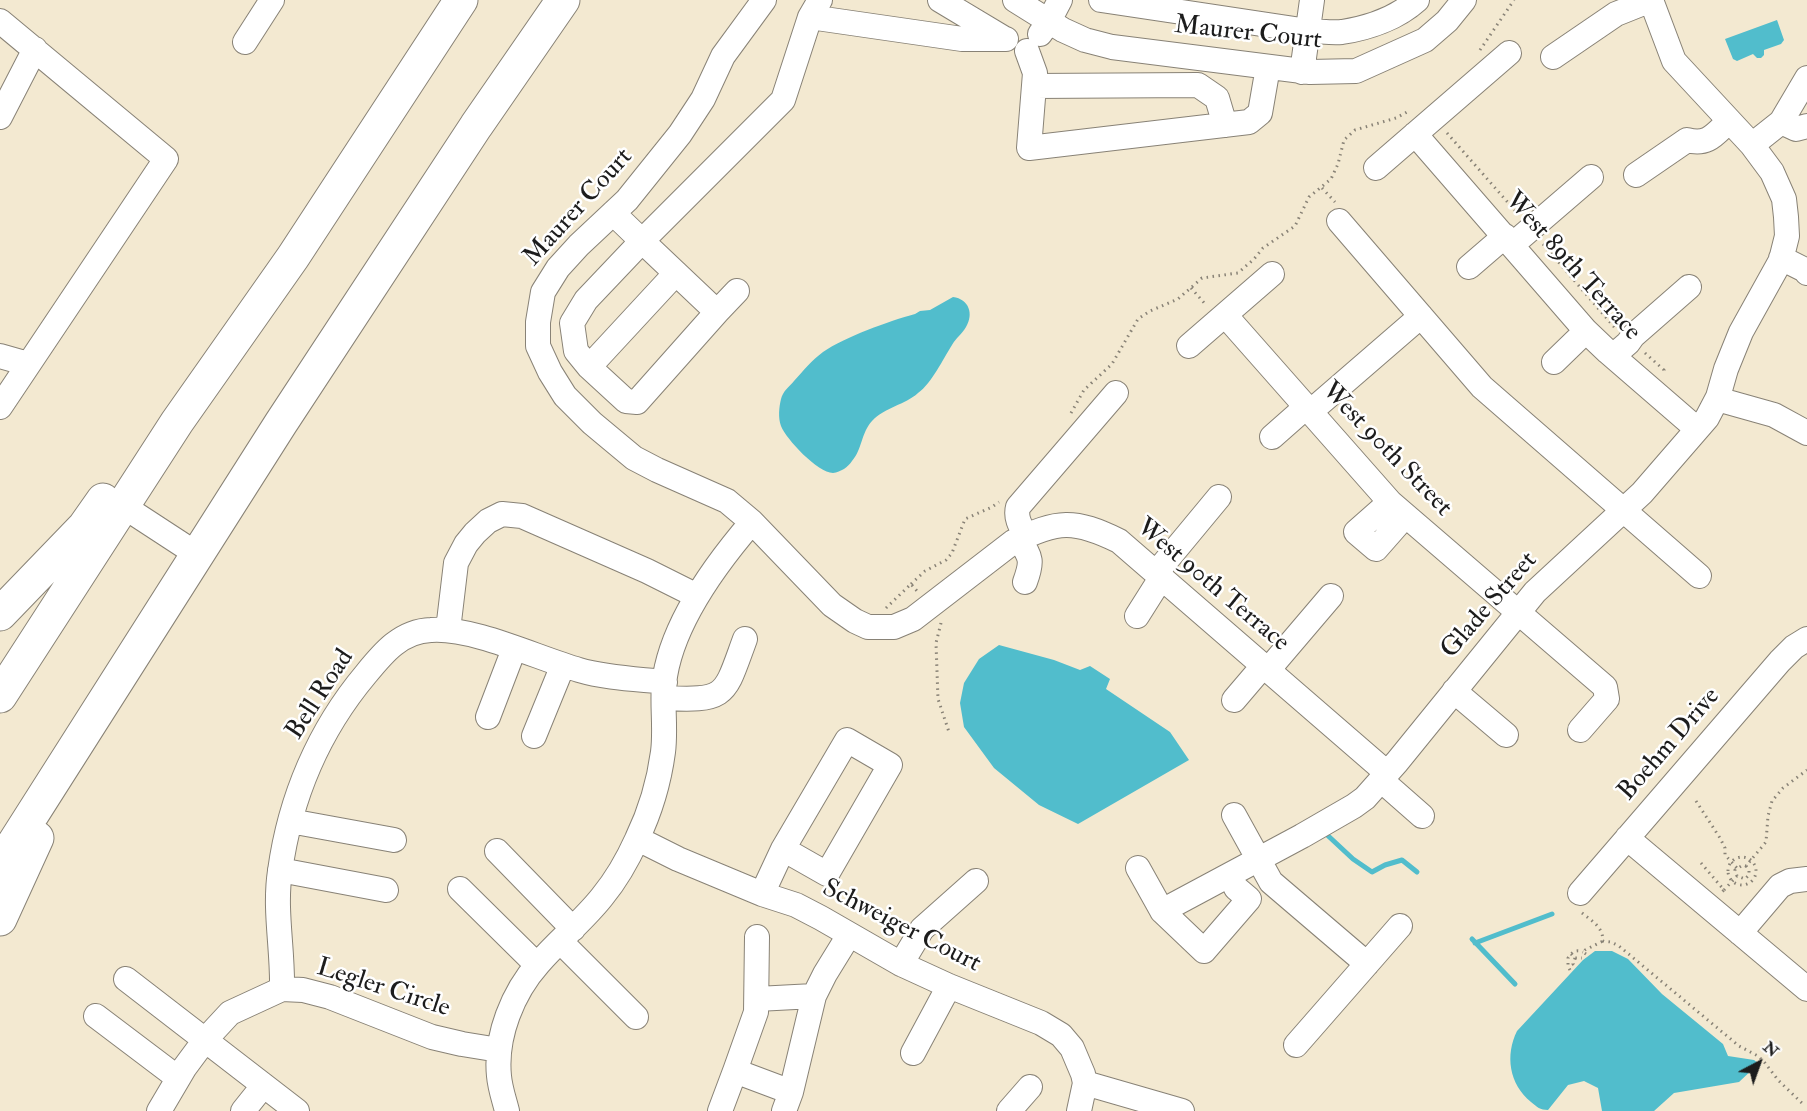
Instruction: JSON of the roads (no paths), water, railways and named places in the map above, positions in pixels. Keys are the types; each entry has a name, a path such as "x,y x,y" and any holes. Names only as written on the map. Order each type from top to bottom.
{"highway":[{"path":"0,696 177,422 293,257 461,0"},
{"path":"0,865 281,423 476,126 563,0"},
{"path":"0,614 84,527 155,424 177,422"},
{"path":"0,919 35,840 75,777 79,742"}],"street":[{"path":"245,42 272,0"},
{"name":"Maurer Court","path":"752,522 727,501 657,471 634,458 592,423 565,396 550,372 538,346 538,322 543,292 558,268 639,186 680,134 703,99 723,56 764,0"},
{"path":"940,0 1016,45 1035,72 1029,148 1249,122 1260,113 1268,67"},
{"name":"Maurer Court","path":"1015,0 1048,23 1085,40 1112,47 1302,72 1356,71 1395,55 1425,40 1447,21 1464,0"},
{"path":"737,291 637,402 626,401 589,367 576,351 572,323 586,300 783,100 815,9 962,39 1016,45 1048,23 1060,0"},
{"path":"1101,0 1308,31 1340,32 1367,26 1392,16 1417,0"},
{"path":"1302,72 1312,0"},
{"path":"1553,57 1616,14 1651,0"},
{"name":"Glade Street","path":"1162,911 1259,860 1365,798 1535,592 1642,493 1707,418 1717,399 1741,332 1781,259 1787,236 1784,199 1772,172 1752,145 1674,62 1651,0"},
{"path":"0,21 166,159 0,406"},
{"path":"0,117 35,48"},
{"path":"1377,168 1509,53"},
{"path":"1752,145 1781,123 1807,78"},
{"path":"1034,86 1198,85 1217,98 1225,125"},
{"path":"1636,175 1687,140 1697,143 1708,140 1729,121"},
{"path":"1781,123 1796,129 1807,126"},
{"name":"West 89th Terrace","path":"1415,134 1587,331 1621,350 1697,429"},
{"path":"1469,267 1508,241 1531,230 1591,177"},
{"path":"613,213 717,312"},
{"path":"1340,221 1482,387 1700,576"},
{"path":"1781,259 1806,271"},
{"path":"589,367 676,273"},
{"path":"1189,346 1216,310 1272,274"},
{"path":"1621,350 1633,336 1689,287"},
{"name":"West 90th Street","path":"1216,310 1397,509 1605,687 1607,699 1580,730"},
{"path":"1272,437 1308,410 1420,316"},
{"path":"1554,362 1587,331"},
{"path":"0,356 28,364"},
{"path":"1025,582 1031,565 1016,513 1018,507 1116,393"},
{"path":"1717,399 1774,416 1807,433"},
{"path":"1137,616 1158,576 1219,497"},
{"path":"123,506 198,555"},
{"path":"448,630 456,563 475,533 488,521 502,514 522,516 697,596"},
{"path":"507,1111 499,1075 499,1050 515,999 537,965 603,896 638,839 656,789 663,751 664,690 677,638 697,596 721,560 752,522"},
{"name":"West 90th Terrace","path":"752,522 832,605 868,627 894,627 913,619 1023,537 1060,525 1092,528 1119,541 1266,668 1384,776 1422,816"},
{"path":"1234,700 1331,596"},
{"name":"Bell Road","path":"282,989 278,893 280,870 290,821 308,768 326,732 347,697 386,650 408,635 429,630 448,630 582,671 710,698 722,692 729,681 745,639"},
{"name":"Boehm Drive","path":"1580,893 1780,661 1794,647 1807,639"},
{"path":"488,717 514,649"},
{"path":"534,736 564,665"},
{"path":"1454,690 1506,735"},
{"path":"762,894 783,849 847,740 890,765 827,874 783,849"},
{"path":"1234,815 1271,882 1367,964"},
{"path":"290,821 394,840"},
{"path":"1628,838 1807,989"},
{"name":"Schweiger Court","path":"638,839 678,859 804,909 901,964 1025,1016 1061,1035 1080,1062 1085,1083"},
{"path":"497,851 636,1017"},
{"path":"1138,868 1162,911 1204,951 1249,899 1236,888 1230,875"},
{"path":"280,870 386,890"},
{"path":"1740,933 1780,886 1790,881 1807,879"},
{"path":"901,964 922,929 976,881"},
{"path":"460,889 537,965"},
{"path":"1296,1046 1400,926"},
{"path":"735,1071 787,1102 814,996 849,935"},
{"path":"720,1111 756,1012 757,937"},
{"path":"126,979 297,1111"},
{"path":"913,1053 949,986"},
{"name":"Legler Circle","path":"159,1111 178,1078 205,1040 230,1013 282,989 303,990 330,997 432,1037 499,1050"},
{"path":"757,999 814,996"},
{"path":"96,1016 178,1078"},
{"path":"1079,1111 1085,1083 1182,1111"},
{"path":"243,1111 263,1086"},
{"path":"1009,1111 1030,1087"}],"water":[{"path":"1777,20 1784,40 1781,44 1764,50 1761,58 1753,54 1737,61 1733,59 1725,39"},
{"path":"953,297 966,304 970,317 933,377 923,389 913,397 877,416 868,426 855,457 841,470 833,473 827,472 811,462 784,432 780,423 780,402 786,389 823,352 867,330 920,311 930,310"},
{"path":"999,645 1054,660 1080,670 1090,666 1110,679 1106,689 1170,732 1189,760 1078,824 1039,805 994,768 964,727 960,703 964,683 979,659"},
{"path":"1595,951 1612,951 1628,959 1662,994 1723,1044 1728,1056 1754,1060 1761,1065 1754,1068 1739,1082 1674,1093 1654,1111 1602,1111 1598,1088 1584,1081 1568,1085 1548,1110 1537,1107 1524,1095 1514,1078 1510,1059 1513,1040 1517,1031 1583,960"}],"waterway":[{"path":"1324,832 1353,859 1372,872 1402,860 1417,872"},
{"path":"1475,943 1552,914"},
{"path":"1472,939 1515,984"}]}
